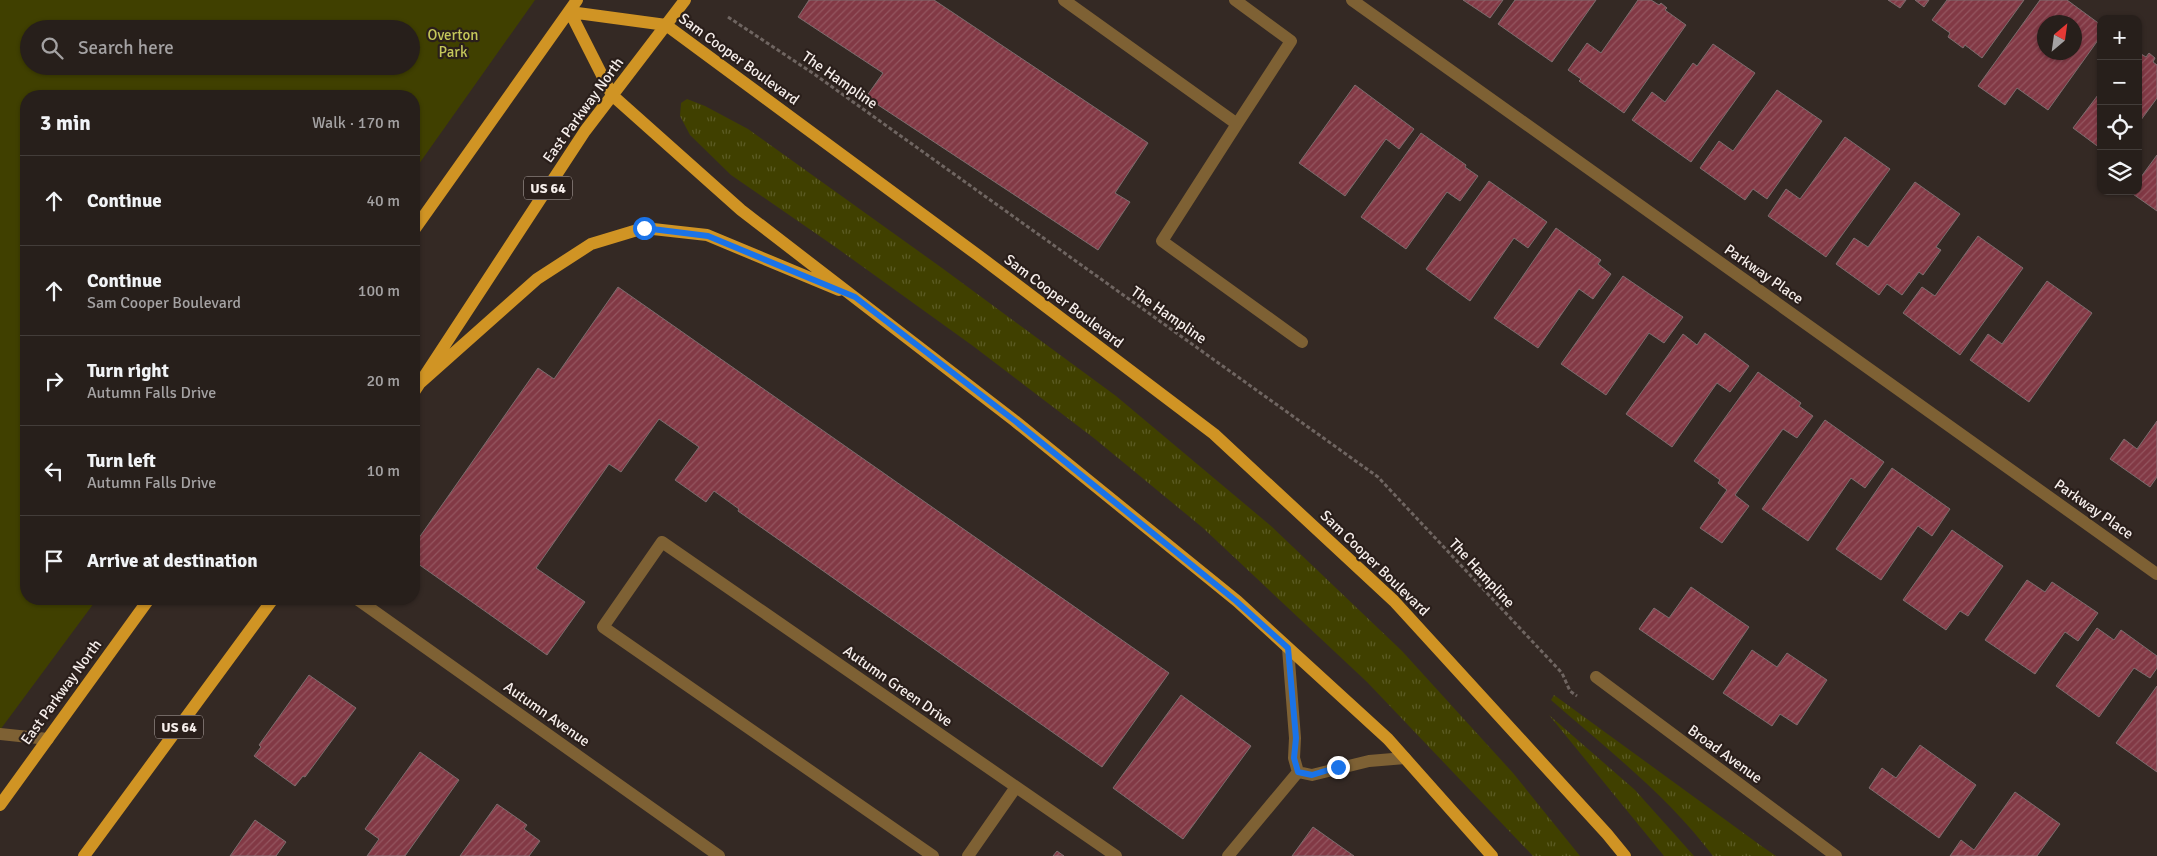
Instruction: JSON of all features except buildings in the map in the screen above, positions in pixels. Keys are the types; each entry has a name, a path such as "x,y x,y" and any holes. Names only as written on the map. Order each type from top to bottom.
{"main road":[{"path":"420,222 577,0"},
{"name":"East Parkway North","path":"420,382 585,131 685,0"},
{"path":"570,12 612,95 740,210 1023,427 1236,601 1388,739 1492,856"},
{"name":"Sam Cooper Boulevard","path":"570,12 666,25 979,256 1214,434 1394,601 1625,856"},
{"path":"420,384 537,279 591,244 644,228 708,236 855,297"},
{"name":"East Parkway North","path":"0,804 145,605"},
{"name":"US 64","path":"84,856 269,605"}],"street":[{"path":"1064,0 1237,124"},
{"path":"1235,0 1291,41 1162,241 1302,342"},
{"name":"Parkway Place","path":"1352,0 2157,574"},
{"name":"Autumn Green Drive","path":"933,856 603,627 662,542 1116,856"},
{"name":"Autumn Avenue","path":"365,605 719,856"},
{"path":"1288,648 1296,738 1294,758 1298,772"},
{"name":"Broad Avenue","path":"1596,677 1836,856"},
{"path":"0,734 48,739"},
{"path":"1298,772 1312,775 1370,761 1405,758"},
{"path":"1228,856 1298,772"},
{"path":"968,856 1016,787"}],"path":[{"name":"The Hampline","path":"728,17 814,74 1378,477 1562,673"}],"green space":[{"name":"Overton Park","path":"0,0 535,0 420,163 420,90 20,90 20,605 93,605 0,730"},
{"path":"687,99 705,106 748,129 942,268 1116,396 1271,526 1402,651 1513,773 1580,856 1533,856 1367,682 1203,528 1095,439 973,346 731,175 690,135 680,116 681,103"},
{"path":"1554,695 1776,856 1713,856 1677,813 1657,793 1551,700"},
{"path":"1549,715 1635,790 1694,856 1664,856"}],"route":[{"path":"644,228 708,236 855,297 1015,421 1236,601 1288,648 1296,738 1294,758 1298,772 1312,775 1338,767"}]}
